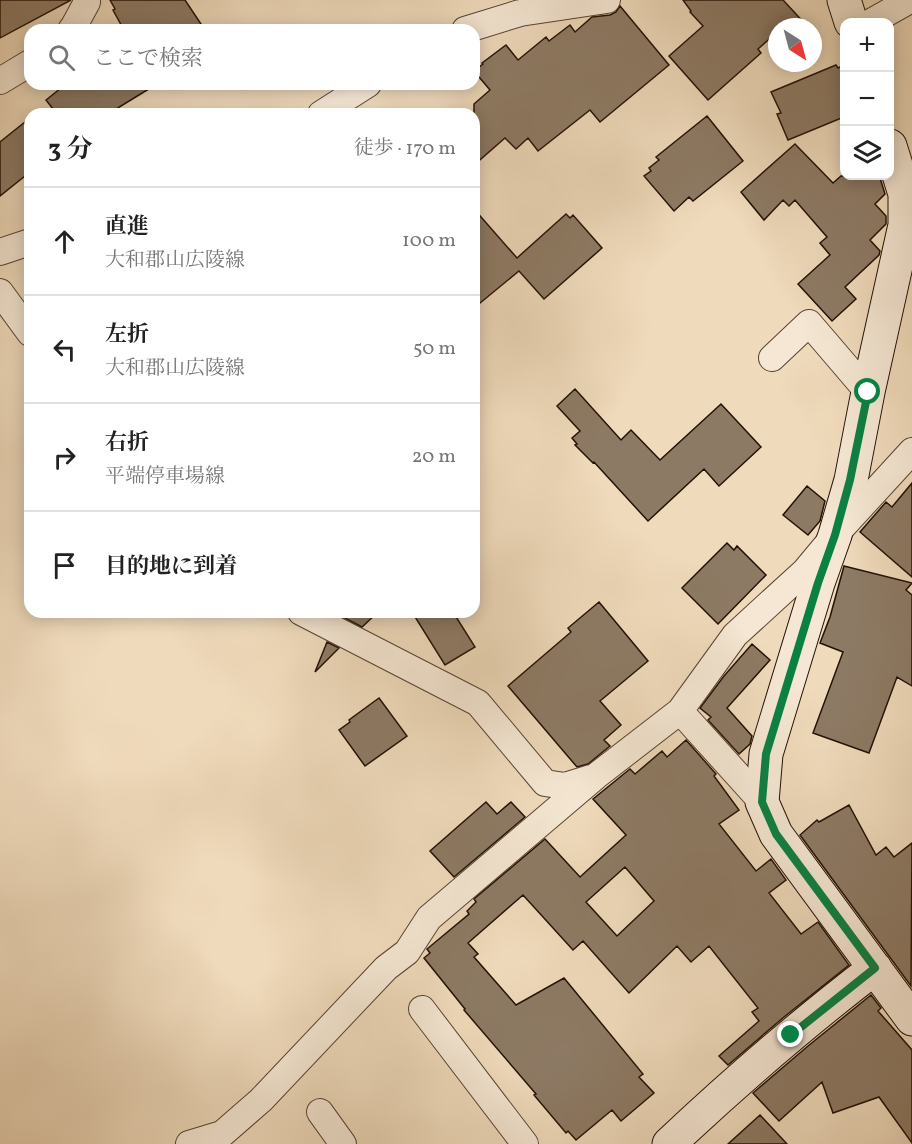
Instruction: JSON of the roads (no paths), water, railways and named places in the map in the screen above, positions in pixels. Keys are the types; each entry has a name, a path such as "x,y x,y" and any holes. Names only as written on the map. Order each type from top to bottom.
{"main road":[{"path":"844,0 850,18"},
{"path":"894,159 905,194 905,225 850,480 766,754 762,802 776,834 912,1019"},
{"path":"669,1144 791,1035 875,968"}],"street":[{"path":"75,24 86,0"},
{"path":"480,25 520,13 607,0"},
{"path":"878,18 910,0"},
{"path":"0,81 24,67"},
{"path":"330,108 359,90"},
{"path":"0,252 24,244"},
{"path":"0,292 24,325"},
{"path":"772,358 809,323 868,392"},
{"path":"189,1144 226,1139 386,968 408,952 429,918 596,776 680,711 735,635 805,571 912,451"},
{"path":"313,618 478,703 545,783 565,786 596,776"},
{"path":"680,711 762,802"},
{"path":"422,1010 525,1144"},
{"path":"320,1112 343,1144"}]}
